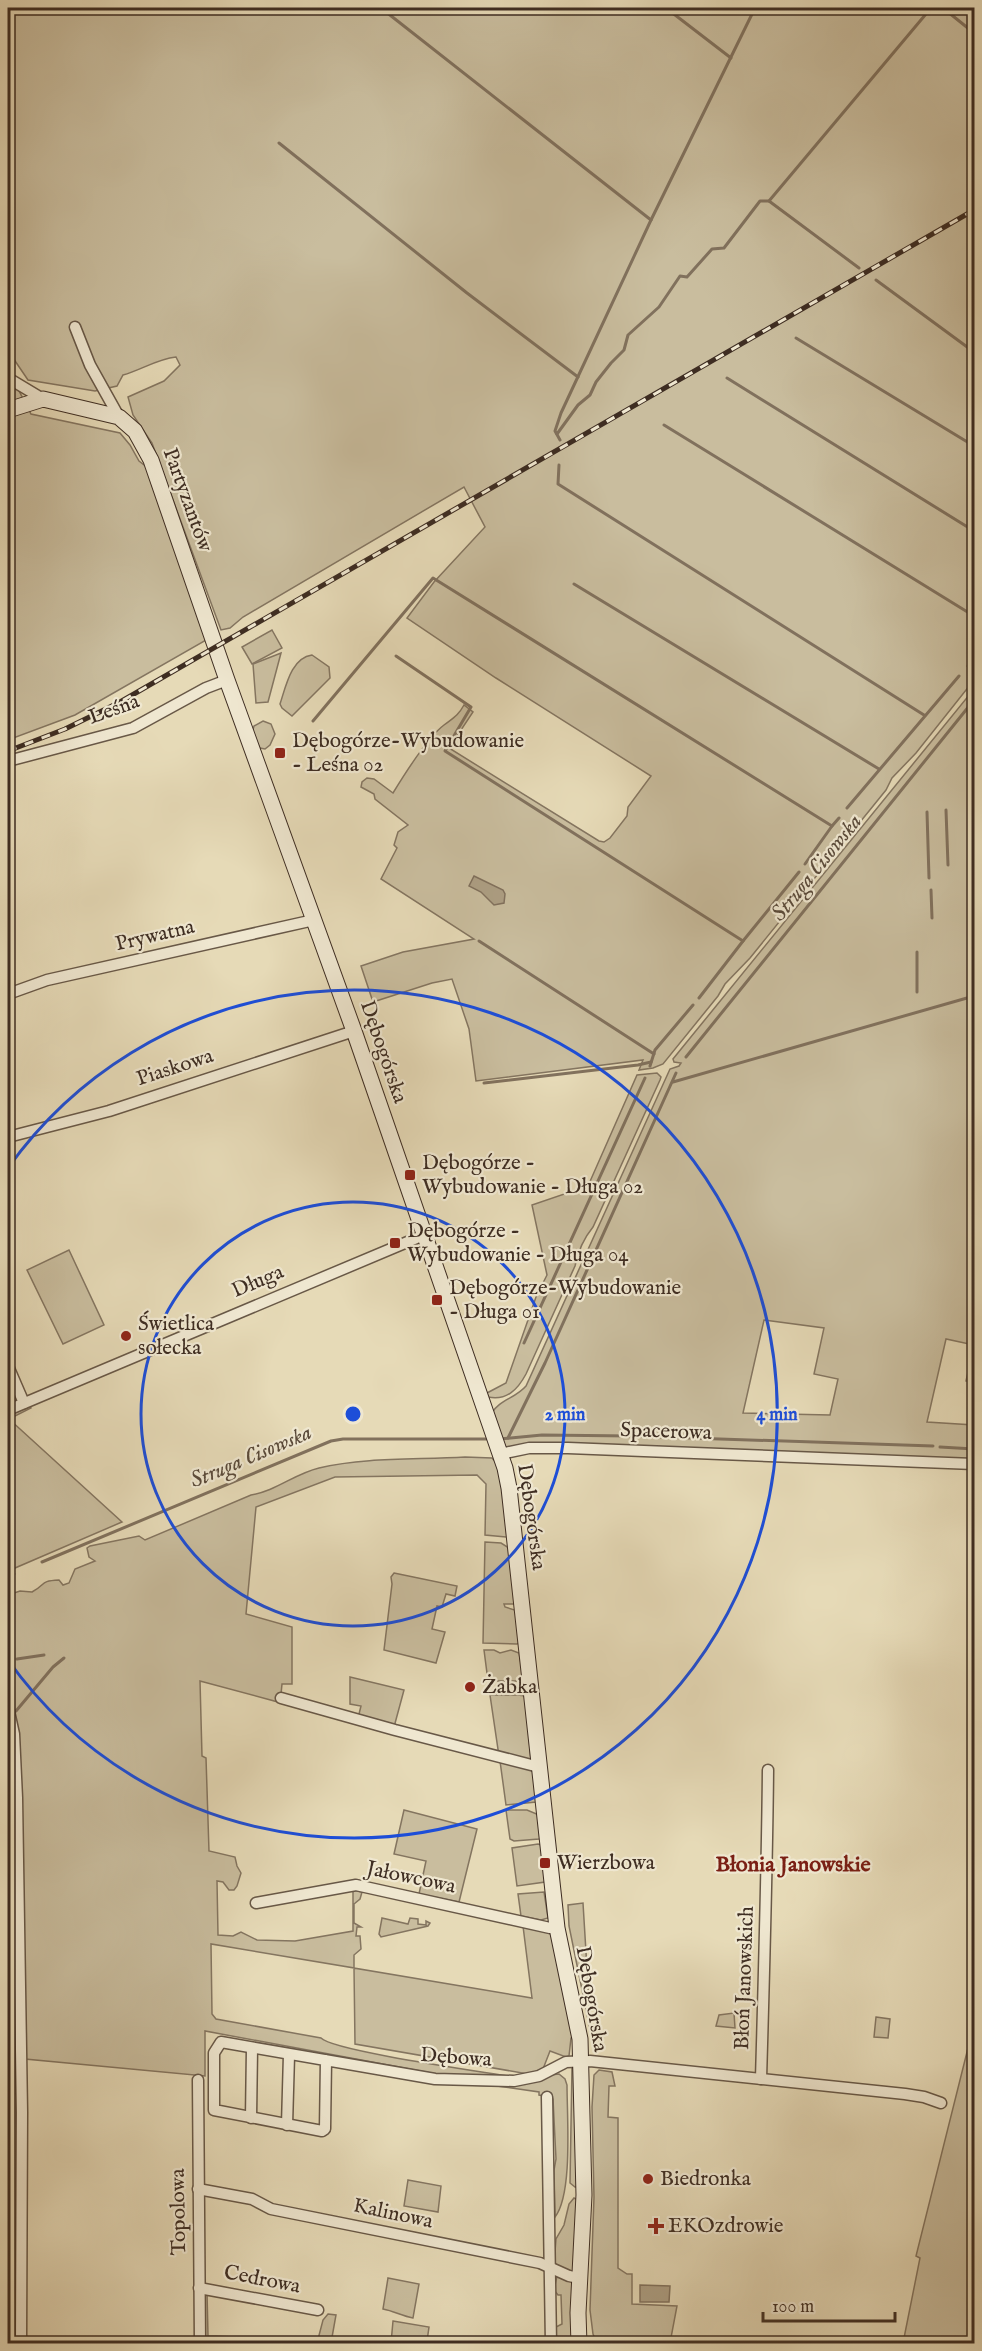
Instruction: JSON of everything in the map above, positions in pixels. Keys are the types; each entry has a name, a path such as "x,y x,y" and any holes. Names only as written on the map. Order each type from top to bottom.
{"street":[{"path":"75,327 90,365 119,417"},
{"path":"8,378 43,399 119,417"},
{"path":"8,410 43,399"},
{"name":"Partyzantów","path":"119,417 135,431 151,460 227,680"},
{"name":"Leśna","path":"8,761 133,729 206,688 227,680"},
{"name":"Dębogórska","path":"227,680 354,1031 500,1454 509,1488 557,1928 577,2022 584,2195 579,2278 581,2339"},
{"name":"Prywatna","path":"8,994 47,980 314,920"},
{"name":"Piaskowa","path":"8,1137 109,1111 354,1031"},
{"name":"Długa","path":"8,1410 424,1235"},
{"path":"8,1366 24,1403"},
{"name":"Spacerowa","path":"500,1454 529,1448 568,1448 975,1464"},
{"path":"281,1698 539,1767"},
{"path":"8,1707 14,1734 17,1809 22,2112 21,2343"},
{"name":"Błoń Janowskich","path":"761,2079 767,1898 768,1770"},
{"name":"Jałowcowa","path":"256,1903 356,1885 557,1928"},
{"name":"Dębowa","path":"326,2060 324,2129 322,2131 214,2110 214,2053 221,2042 289,2055 326,2060 435,2079 514,2081 539,2076 566,2062 580,2061"},
{"path":"251,2118 252,2048"},
{"path":"287,2125 289,2055"},
{"name":"Błoń Janowskich","path":"580,2061 924,2097 941,2103"},
{"name":"Topolowa","path":"198,2080 200,2343"},
{"path":"547,2097 551,2343"},
{"name":"Kalinowa","path":"198,2189 252,2199 271,2209 540,2263 579,2278"},
{"name":"Cedrowa","path":"199,2288 318,2310"}],"shaded area":[{"path":"8,8 974,8 974,680 916,753 892,778 886,790 750,958 725,984 718,996 663,1064 639,1070 643,1060 476,1081 469,1029 452,979 373,1002 361,966 403,952 474,939 381,879 397,848 394,845 398,832 408,825 375,799 374,794 361,787 362,782 367,778 374,779 393,793 431,738 464,705 473,712 449,748 599,841 604,842 610,838 627,816 628,807 651,776 496,678 407,618 434,582 485,527 464,487 243,617 230,628 221,630 152,443 133,415 128,397 164,381 180,365 176,357 123,375 117,386 95,391 28,380 8,353"},
{"path":"8,376 18,389 31,414 120,433 139,461 148,468 208,639 75,715 8,740"},
{"path":"272,630 282,648 252,664 242,647"},
{"path":"281,653 268,702 256,703 253,664"},
{"path":"312,655 329,667 330,678 292,716 280,704 294,667 305,657"},
{"path":"974,689 974,1345 946,1339 927,1422 974,1425 974,1461 504,1450 492,1413 499,1405 526,1386 670,1069 681,1063 674,1062 673,1059","holes":["764,1320 824,1328 814,1374 838,1379 830,1415 743,1413"]},
{"path":"263,721 271,724 275,734 270,745 265,749 260,748 252,733 254,726"},
{"path":"474,876 503,890 504,903 494,905 481,892 469,886"},
{"path":"657,1073 661,1077 660,1080 593,1227 582,1245 575,1266 526,1374 511,1393 501,1397 488,1397 487,1393 506,1383 536,1297 547,1275 532,1205 588,1186 637,1075"},
{"path":"69,1250 104,1325 63,1344 27,1270"},
{"path":"974,1345 974,1383 966,1381"},
{"path":"8,1360 31,1408 9,1419 122,1522 8,1571"},
{"path":"492,1458 499,1466 509,1535 506,1537 485,1535 486,1484 477,1475 335,1477 256,1507 246,1614 292,1627 292,1684 282,1684 278,1702 200,1681 202,1756 206,1758 209,1851 235,1857 241,1873 234,1890 229,1890 223,1882 217,1881 218,1935 233,1936 241,1932 257,1940 295,1941 353,1931 353,1890 362,1892 360,1899 354,1904 354,1923 361,1927 357,1927 356,1936 360,1936 361,1949 354,1955 354,1968 211,1944 212,2014 216,2019 321,2038 352,2049 380,2055 514,2077 458,2078 205,2031 205,2076 25,2059 20,1746 14,1708 8,1700 8,1595 20,1591 32,1592 48,1581 59,1580 63,1585 69,1583 75,1569 95,1561 89,1557 87,1548 90,1546 139,1536 145,1540 319,1468 373,1460"},
{"path":"485,1542 501,1543 509,1548 515,1604 504,1604 505,1607 518,1611 520,1642 517,1644 483,1643"},
{"path":"394,1573 457,1586 455,1596 446,1594 442,1607 437,1606 432,1629 445,1632 436,1663 384,1650 391,1577"},
{"path":"484,1650 494,1650 500,1653 511,1650 519,1653 525,1684 521,1687 520,1681 488,1681"},
{"path":"350,1677 404,1690 394,1727 358,1718 361,1706 350,1704"},
{"path":"490,1695 526,1696 531,1762 499,1756"},
{"path":"8,1718 12,1740 14,1934 10,1937 8,1934"},
{"path":"500,1761 533,1770 536,1802 506,1805"},
{"path":"404,1810 477,1829 459,1902 419,1894 426,1861 394,1854"},
{"path":"506,1810 527,1810 539,1815 542,1836 539,1839 514,1841 510,1839"},
{"path":"541,1845 545,1882 517,1886 512,1848"},
{"path":"544,1892 548,1918 541,1920 521,1916 518,1894"},
{"path":"583,1903 591,2034 569,1926 568,1905"},
{"path":"382,1918 408,1924 410,1918 418,1919 418,1924 426,1925 426,1921 430,1923 428,1926 381,1937 379,1934"},
{"path":"523,1926 552,1933 575,2037 571,2038 569,2056 550,2051 543,2069 528,2074 355,2044 354,1968 532,1998"},
{"path":"10,1943 15,1943 15,2076 19,2094 8,2093 8,1951"},
{"path":"734,2013 735,2028 716,2026 719,2015"},
{"path":"876,2017 890,2019 888,2038 874,2037"},
{"path":"974,2024 974,2343 903,2343 920,2258 916,2256"},
{"path":"572,2067 575,2069 577,2187 570,2183"},
{"path":"599,2070 612,2072 615,2086 609,2086 608,2117 618,2118 618,2268 627,2274 632,2274 632,2304 677,2306 670,2343 597,2343 593,2334 590,2310 594,2197 592,2107 594,2075"},
{"path":"559,2074 565,2079 567,2085 568,2154 561,2206 555,2217 554,2170 556,2159 553,2099 539,2095 539,2092 497,2086 464,2085"},
{"path":"408,2180 441,2186 438,2212 404,2206"},
{"path":"574,2198 578,2200 576,2267 572,2273 554,2264 556,2239 564,2225 569,2204"},
{"path":"557,2276 570,2280 574,2284 573,2343 554,2343 554,2328 562,2324 561,2295 554,2290"},
{"path":"388,2278 419,2284 413,2318 383,2309"},
{"path":"640,2285 670,2286 669,2302 640,2302"},
{"path":"202,2291 207,2291 208,2336 235,2337 234,2343 203,2343"},
{"path":"328,2314 336,2315 331,2343 317,2343 323,2320"},
{"path":"393,2321 429,2327 427,2341 439,2343 391,2343"}],"waterway":[{"path":"381,8 651,220"},
{"path":"666,8 731,58"},
{"path":"560,440 555,431 561,413 651,220 755,8"},
{"path":"557,434 578,405 590,395 596,382 611,363 624,350 628,335 659,307 680,276 687,277 712,249 724,248 760,201 769,201 931,8"},
{"path":"943,8 974,33"},
{"path":"279,143 467,293 578,377"},
{"path":"769,201 859,268"},
{"path":"876,280 974,352"},
{"path":"796,338 974,446"},
{"path":"727,378 974,531"},
{"path":"664,425 974,616"},
{"path":"559,465 558,484 924,715"},
{"path":"313,721 433,578 832,826 839,818"},
{"path":"574,584 879,769"},
{"path":"396,656 471,707 445,751 743,941 699,998"},
{"path":"968,666 974,658"},
{"path":"847,808 959,676"},
{"name":"Struga Cisowska","path":"686,1057 974,700"},
{"path":"946,810 948,865"},
{"path":"927,812 929,878"},
{"path":"805,864 832,826"},
{"path":"743,941 799,872"},
{"path":"931,890 932,918"},
{"path":"479,941 654,1054"},
{"path":"917,952 917,992"},
{"path":"673,1082 974,996"},
{"path":"650,1066 655,1050 693,1005"},
{"path":"484,1083 651,1062"},
{"name":"Struga Cisowska","path":"508,1438 545,1363 676,1073"},
{"path":"524,1343 645,1078"},
{"path":"500,1439 542,1435 631,1436 933,1446"},
{"name":"Struga Cisowska","path":"42,1562 331,1441 343,1439 486,1439"},
{"path":"940,1447 974,1449"},
{"name":"Struga Cisowska","path":"8,1577 14,1574"},
{"path":"17,1659 44,1655"},
{"path":"16,1711 53,1667 64,1658"}],"railway":[{"path":"8,751 65,729 120,702 974,210"}],"place":[{"name":"Dębogórze-Wybudowanie - Leśna 02","path":"280,753"},
{"name":"Dębogórze - Wybudowanie - Długa 02","path":"410,1175"},
{"name":"Dębogórze - Wybudowanie - Długa 04","path":"395,1243"},
{"name":"Dębogórze-Wybudowanie - Długa 01","path":"437,1300"},
{"name":"Świetlica sołecka","path":"126,1336"},
{"name":"Żabka","path":"470,1687"},
{"name":"Wierzbowa","path":"545,1863"},
{"name":"Biedronka","path":"648,2179"},
{"name":"EKOzdrowie","path":"656,2226"}],"district":[{"name":"Błonia Janowskie","path":"793,1865"}]}
